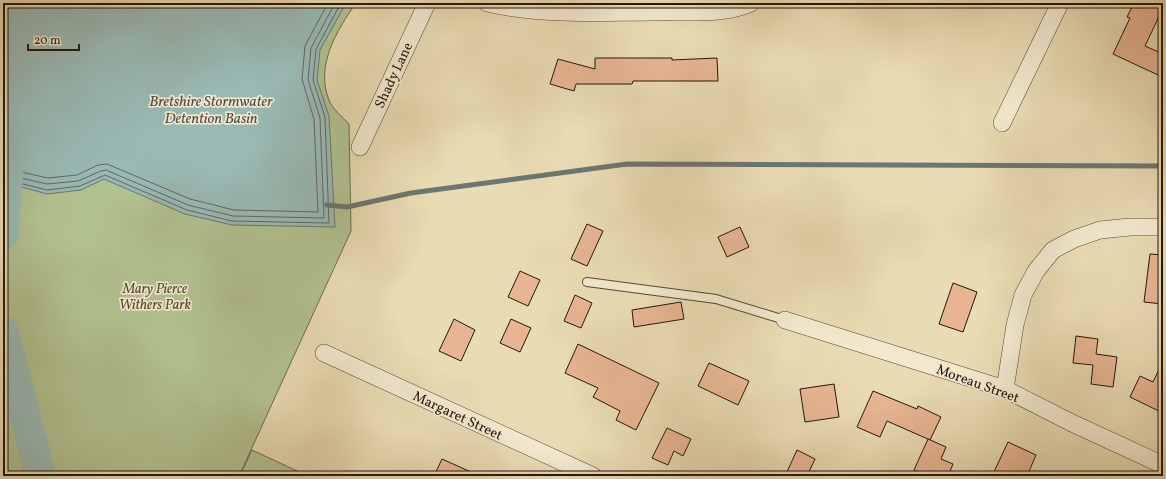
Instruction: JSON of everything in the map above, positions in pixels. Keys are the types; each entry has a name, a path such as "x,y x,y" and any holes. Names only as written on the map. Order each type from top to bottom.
{"street":[{"name":"Shady Lane","path":"360,147 427,3"},
{"path":"487,3 508,8 557,12 716,11 744,6 751,3"},
{"path":"1002,123 1060,3"},
{"path":"1005,390 1015,325 1023,295 1036,272 1053,250 1074,239 1100,230 1130,227 1163,227"},
{"name":"Moreau Street","path":"786,320 1005,390 1163,465"},
{"name":"Margaret Street","path":"324,353 593,476"}],"lane":[{"path":"587,282 716,299 786,320"}],"green space":[{"name":"Mary Pierce Withers Park","path":"3,3 356,3 335,37 326,61 325,74 325,87 330,103 349,124 351,231 239,476 3,476"},
{"path":"252,450 308,476 240,476"}],"water":[{"name":"Bretshire Stormwater Detention Basin","path":"3,3 346,3 320,50 317,80 329,116 335,227 232,225 185,214 104,179 81,190 47,194 3,182"}],"building":[{"path":"1134,3 1147,3 1162,10 1145,46 1163,54 1163,64 1158,75 1113,54 1130,18 1127,17"},
{"path":"595,58 672,58 672,60 717,58 718,81 633,81 632,84 576,84 574,91 550,84 558,59 595,69"},
{"path":"587,224 603,231 587,266 571,259"},
{"path":"740,227 749,247 727,257 718,237"},
{"path":"1150,254 1163,255 1163,304 1144,302"},
{"path":"520,271 540,280 528,306 508,297"},
{"path":"953,283 977,292 963,332 939,324"},
{"path":"575,295 592,303 581,328 564,321"},
{"path":"681,302 684,319 634,327 632,310"},
{"path":"454,319 475,330 461,361 439,351"},
{"path":"511,319 531,328 520,352 500,343"},
{"path":"1076,336 1098,339 1096,354 1117,357 1113,387 1091,384 1093,365 1073,363"},
{"path":"578,344 659,383 636,430 616,420 620,411 593,397 598,388 565,373"},
{"path":"1163,361 1163,413 1130,397 1140,376 1153,382"},
{"path":"709,363 749,381 738,405 698,386"},
{"path":"834,384 839,417 805,422 800,389"},
{"path":"873,391 917,409 918,406 941,417 930,440 887,421 880,437 857,427"},
{"path":"667,428 691,439 683,456 674,451 668,465 652,458"},
{"path":"928,439 946,447 941,459 953,464 948,476 927,476 914,470"},
{"path":"1008,442 1036,455 1027,476 992,476"},
{"path":"797,450 815,459 807,476 785,476"},
{"path":"442,459 480,476 434,476"}],"waterway":[{"path":"3,234 10,141"},
{"path":"327,205 347,207 411,193 627,164 1163,166"},
{"path":"3,332 41,476"}]}
